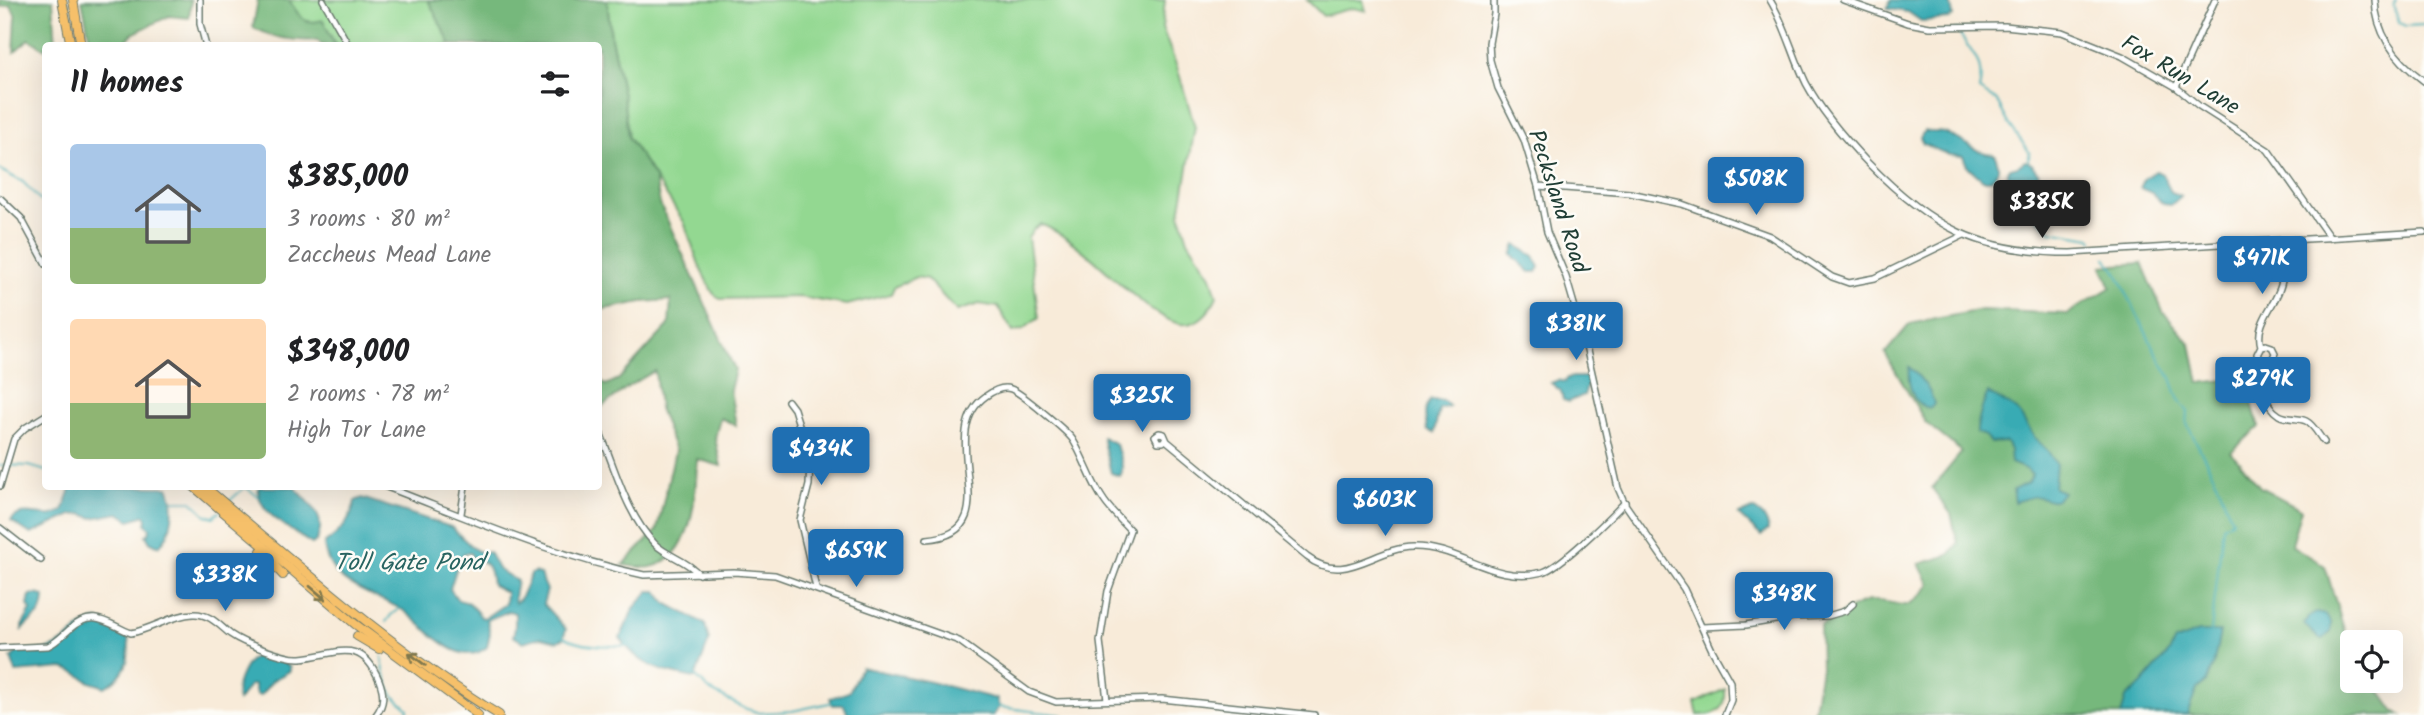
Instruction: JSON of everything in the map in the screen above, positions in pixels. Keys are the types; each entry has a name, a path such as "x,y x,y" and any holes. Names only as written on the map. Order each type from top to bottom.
{"highway":[{"path":"62,0 70,42"},
{"path":"73,0 81,42"},
{"path":"199,490 213,499 348,619 478,715"},
{"path":"207,490 213,499"},
{"path":"232,516 283,575"},
{"path":"232,516 414,657 499,715"},
{"path":"357,636 404,662"}],"street":[{"path":"200,0 200,24 205,42"},
{"path":"323,0 347,42"},
{"name":"Pecksland Road","path":"1494,0 1489,43 1490,60 1499,88 1524,140 1538,186 1547,232 1566,277 1616,480 1625,502 1684,589 1730,682 1731,700 1725,715"},
{"path":"1770,0 1806,83 1840,132 1903,198 1941,224 1964,235 2017,251 2044,253 2424,232"},
{"name":"Fox Run Lane","path":"1843,0 1908,23 1930,27 2005,26 2068,33 2122,56 2176,87 2199,106 2269,150 2330,238"},
{"path":"2176,87 2215,0"},
{"path":"2375,0 2376,16 2394,54 2424,81"},
{"path":"1538,186 1630,193 1682,204 1770,236 1832,277 1849,283 1875,278 1964,235"},
{"path":"0,198 21,218 42,257"},
{"path":"2287,241 2281,287 2261,326 2261,346 2257,354 2258,371 2261,384 2276,413 2281,417 2309,423 2324,442"},
{"path":"2259,359 2269,362 2275,353 2269,345 2261,346"},
{"path":"927,539 947,536 957,531 968,515 965,440 967,424 973,410 985,397 1000,388 1010,388 1071,436 1105,502 1130,530 1108,591 1100,641 1107,700"},
{"path":"788,401 794,409 810,460 810,476 800,520 816,588"},
{"path":"0,486 14,439 42,417"},
{"path":"602,437 637,520 658,547 678,557 699,575"},
{"path":"1165,439 1315,564 1329,568 1357,565 1387,551 1412,547 1460,558 1509,575 1544,571 1558,564 1625,502"},
{"path":"395,490 532,544 626,572 644,575 754,572 775,575 816,588 959,641 1043,699 1070,703 1162,699 1314,715"},
{"path":"461,514 464,490"},
{"path":"0,528 41,561"},
{"path":"1702,627 1828,616 1845,611 1853,604"},
{"path":"0,648 48,646 79,622 89,618 114,624 131,633 196,613 208,617 243,641 299,659 344,650 357,652 376,673 383,691 383,701 376,715"}],"green space":[{"path":"0,0 53,0 56,42 42,42 42,47 29,39 14,52 16,17 11,5 0,7"},
{"path":"82,0 191,0 189,18 169,16 132,34 125,42 90,42"},
{"path":"258,0 289,0 306,21 323,20 334,42 284,38 253,27"},
{"path":"287,0 428,0 451,42 334,42 323,21 305,29"},
{"path":"428,0 607,0 628,137 655,178 660,204 735,370 730,390 736,425 720,418 715,438 721,466 697,459 693,507 684,538 676,551 665,561 651,567 623,565 657,530 675,451 659,408 655,371 602,407 602,383 606,385 619,379 669,325 671,300 602,309 602,42 449,42"},
{"path":"607,0 1165,0 1162,28 1195,127 1180,214 1188,240 1211,276 1217,296 1208,312 1199,320 1181,324 1169,320 1138,299 1085,252 1041,224 1028,238 1039,318 1013,332 998,307 979,304 957,311 927,279 916,277 894,287 891,294 847,305 799,297 720,299 713,293 701,270 684,222 628,137"},
{"path":"1307,0 1363,0 1366,11 1353,8 1323,16"},
{"path":"2142,263 2163,312 2191,344 2199,383 2245,378 2259,427 2231,452 2260,487 2301,509 2291,545 2325,566 2344,630 2340,630 2340,693 2381,693 2394,711 2401,715 1813,715 1821,668 1820,626 1866,602 1882,601 1902,605 1913,602 1930,585 1919,564 1949,555 1958,543 1951,514 1932,488 1962,452 1926,423 1885,353 1910,324 1981,310 2067,314 2111,287 2102,266"},
{"path":"1725,689 1720,710 1698,715 1695,703"}],"water":[{"path":"1891,0 1950,0 1953,16 1949,19 1921,21 1908,12 1887,9"},
{"path":"1924,131 1944,133 1975,149 1994,154 1998,165 1996,174 1990,180 1983,180 1967,166 1963,156 1949,155 1923,144 1920,138"},
{"path":"2025,161 2034,167 2039,177 2037,182 2018,197 2020,204 2016,206 2008,192 2007,177 2010,168"},
{"path":"2156,171 2162,174 2171,192 2181,196 2171,205 2163,204 2152,193 2140,188 2145,178"},
{"path":"1516,245 1534,256 1540,267 1537,272 1530,272 1512,255"},
{"path":"1909,367 1930,393 1934,404 1931,408 1919,404 1915,399 1910,386"},
{"path":"1572,377 1585,377 1589,381 1584,395 1569,402 1563,400 1561,391 1551,383 1558,380 1565,382"},
{"path":"1988,393 2017,410 2035,438 2048,451 2056,464 2054,488 2063,492 2057,499 2033,497 2015,502 2013,490 2029,482 2032,475 2026,469 2011,463 2006,442 1990,443 1985,436 1977,433"},
{"path":"1431,400 1444,401 1449,406 1439,409 1434,433 1427,430 1425,418 1426,407"},
{"path":"1102,437 1116,444 1122,465 1120,476 1111,473"},
{"path":"71,490 169,490 173,509 168,534 159,546 149,541 146,535 149,534 150,528 146,524 145,515 130,520 119,513 93,518 82,514 72,515 31,534 11,521 19,514 52,515 63,511"},
{"path":"259,490 297,490 319,518 316,541 312,544 275,518 262,503"},
{"name":"Toll Gate Pond","path":"362,498 451,527 473,548 480,552 489,552 498,569 517,581 515,603 520,599 531,574 540,574 547,590 543,604 566,629 563,639 557,641 541,637 523,642 513,636 515,613 509,611 487,620 490,633 487,647 476,653 464,653 441,642 401,609 342,579 327,558 324,544 344,526 355,501","holes":["464,553 470,553 473,559 486,564 492,585 506,592 505,604 482,618 469,603 458,600 450,589 459,560"]},
{"path":"1753,509 1767,523 1768,530 1761,536 1739,515"},
{"path":"649,591 657,591 666,603 705,624 709,641 695,678 652,667 635,656 620,638 634,608"},
{"path":"30,595 44,596 41,611 22,631 31,610 28,605"},
{"path":"2316,613 2326,615 2331,622 2331,632 2323,639 2318,638 2305,624 2309,617"},
{"path":"97,620 128,637 126,666 118,677 105,687 63,668 16,672 11,658 18,651 49,649 86,624"},
{"path":"2198,632 2220,632 2213,666 2206,682 2197,689 2187,715 2121,715 2126,698 2141,685 2170,651 2175,641"},
{"path":"261,654 281,660 290,667 290,671 273,680 260,696 256,694 254,685 250,685 238,701 237,688 242,673 255,656"},
{"path":"861,667 997,699 999,707 993,715 848,715 844,705 833,705 830,698 849,692"}],"waterway":[{"path":"2396,0 2393,5 2399,22 2405,26 2424,25"},
{"path":"1956,29 1978,64 1981,80 1979,90 1996,100 2030,153 2028,160"},
{"path":"0,170 23,182 42,202"},
{"path":"2018,205 2051,231 2091,238 2093,241"},
{"path":"2106,258 2116,271 2171,378 2178,398 2188,412 2187,424 2218,484 2232,520 2223,526 2211,632"},
{"path":"0,465 29,466 42,470"},
{"path":"227,503 242,490"},
{"path":"250,490 258,496"},
{"path":"173,501 192,501 206,515 214,517 219,512"},
{"path":"386,622 400,608"},
{"path":"562,636 585,644 628,646"},
{"path":"382,657 392,694 408,709 407,715"},
{"path":"694,675 711,691 760,713 792,711 834,702"},
{"path":"999,707 1063,715"}]}
